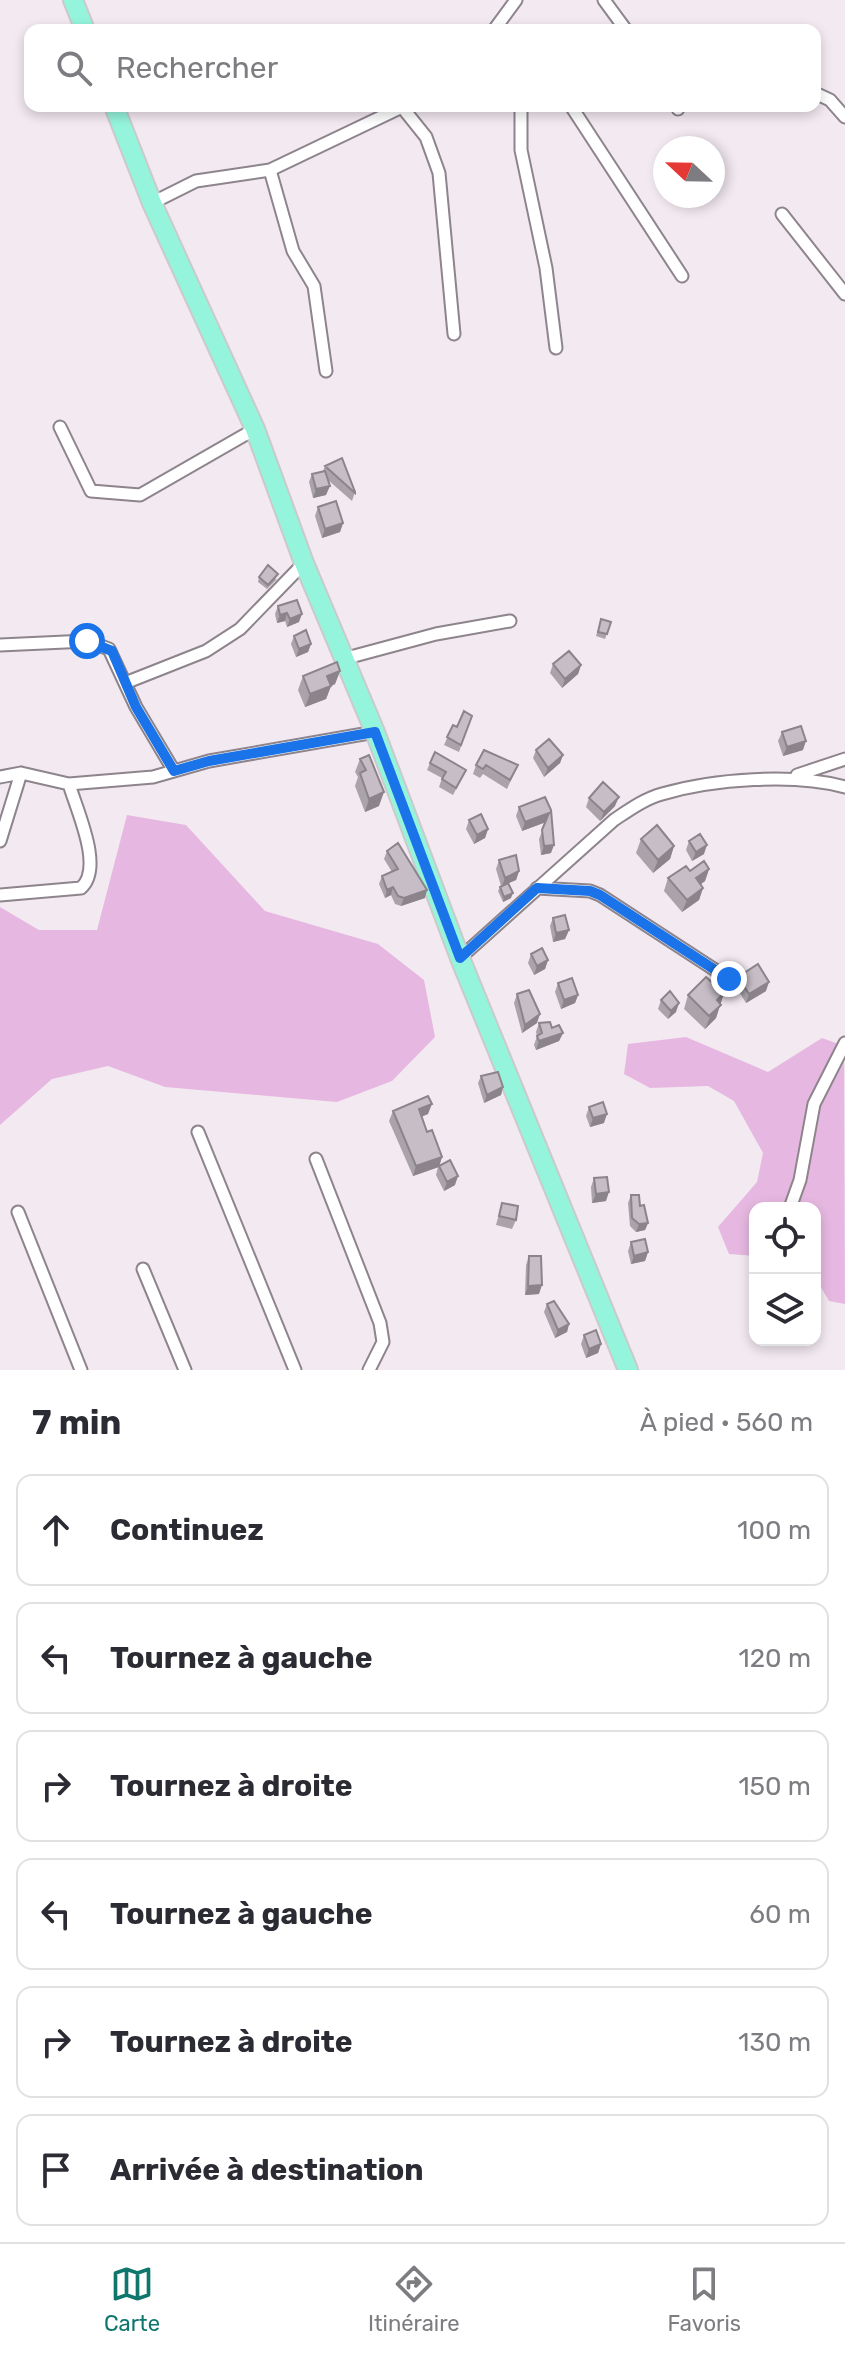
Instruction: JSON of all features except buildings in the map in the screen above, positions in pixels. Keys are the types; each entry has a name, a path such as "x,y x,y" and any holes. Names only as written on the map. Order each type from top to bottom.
{"main road":[{"path":"73,0 83,24"},
{"path":"116,112 152,203 255,429 304,563 375,732 460,958 628,1370"}],"street":[{"path":"502,24 516,0"},
{"path":"604,0 622,24"},
{"path":"821,96 830,100 845,117"},
{"path":"152,203 196,181 270,170 392,112"},
{"path":"407,112 426,137 439,173 454,334"},
{"path":"521,112 521,150 546,268 556,348"},
{"path":"575,112 682,276"},
{"path":"270,170 293,251 314,286 326,371"},
{"path":"782,214 845,294"},
{"path":"60,427 91,491 131,496 140,495 255,429"},
{"path":"125,683 206,651 240,629 304,563"},
{"path":"343,659 436,634 510,621"},
{"path":"0,645 77,641 103,646 115,657 125,683 174,771"},
{"path":"0,777 21,773 69,784 153,777 209,761 375,732"},
{"path":"460,958 614,820 641,803 686,789 815,772 845,759"},
{"path":"0,841 21,773"},
{"path":"781,778 845,787"},
{"path":"0,895 81,888 87,883 93,864 69,784"},
{"path":"537,888 590,891 600,895 729,979"},
{"path":"792,1202 800,1180 814,1104 845,1043"},
{"path":"198,1132 295,1370"},
{"path":"316,1159 383,1333 380,1354 369,1370"},
{"path":"18,1212 81,1370"},
{"path":"143,1269 185,1370"}],"shaded area":[{"path":"127,815 186,825 265,911 378,944 424,980 435,1037 392,1081 337,1102 165,1087 108,1066 52,1079 0,1125 0,907 39,930 97,930"},
{"path":"686,1037 768,1072 822,1038 844,1046 845,1304 829,1301 821,1287 821,1202 749,1202 749,1256 729,1254 718,1227 757,1182 763,1153 734,1101 708,1086 650,1088 624,1074 628,1044"}],"route":[{"path":"87,641 112,651 136,707 174,771 209,761 375,732 460,958 537,888 590,891 729,979"}]}
